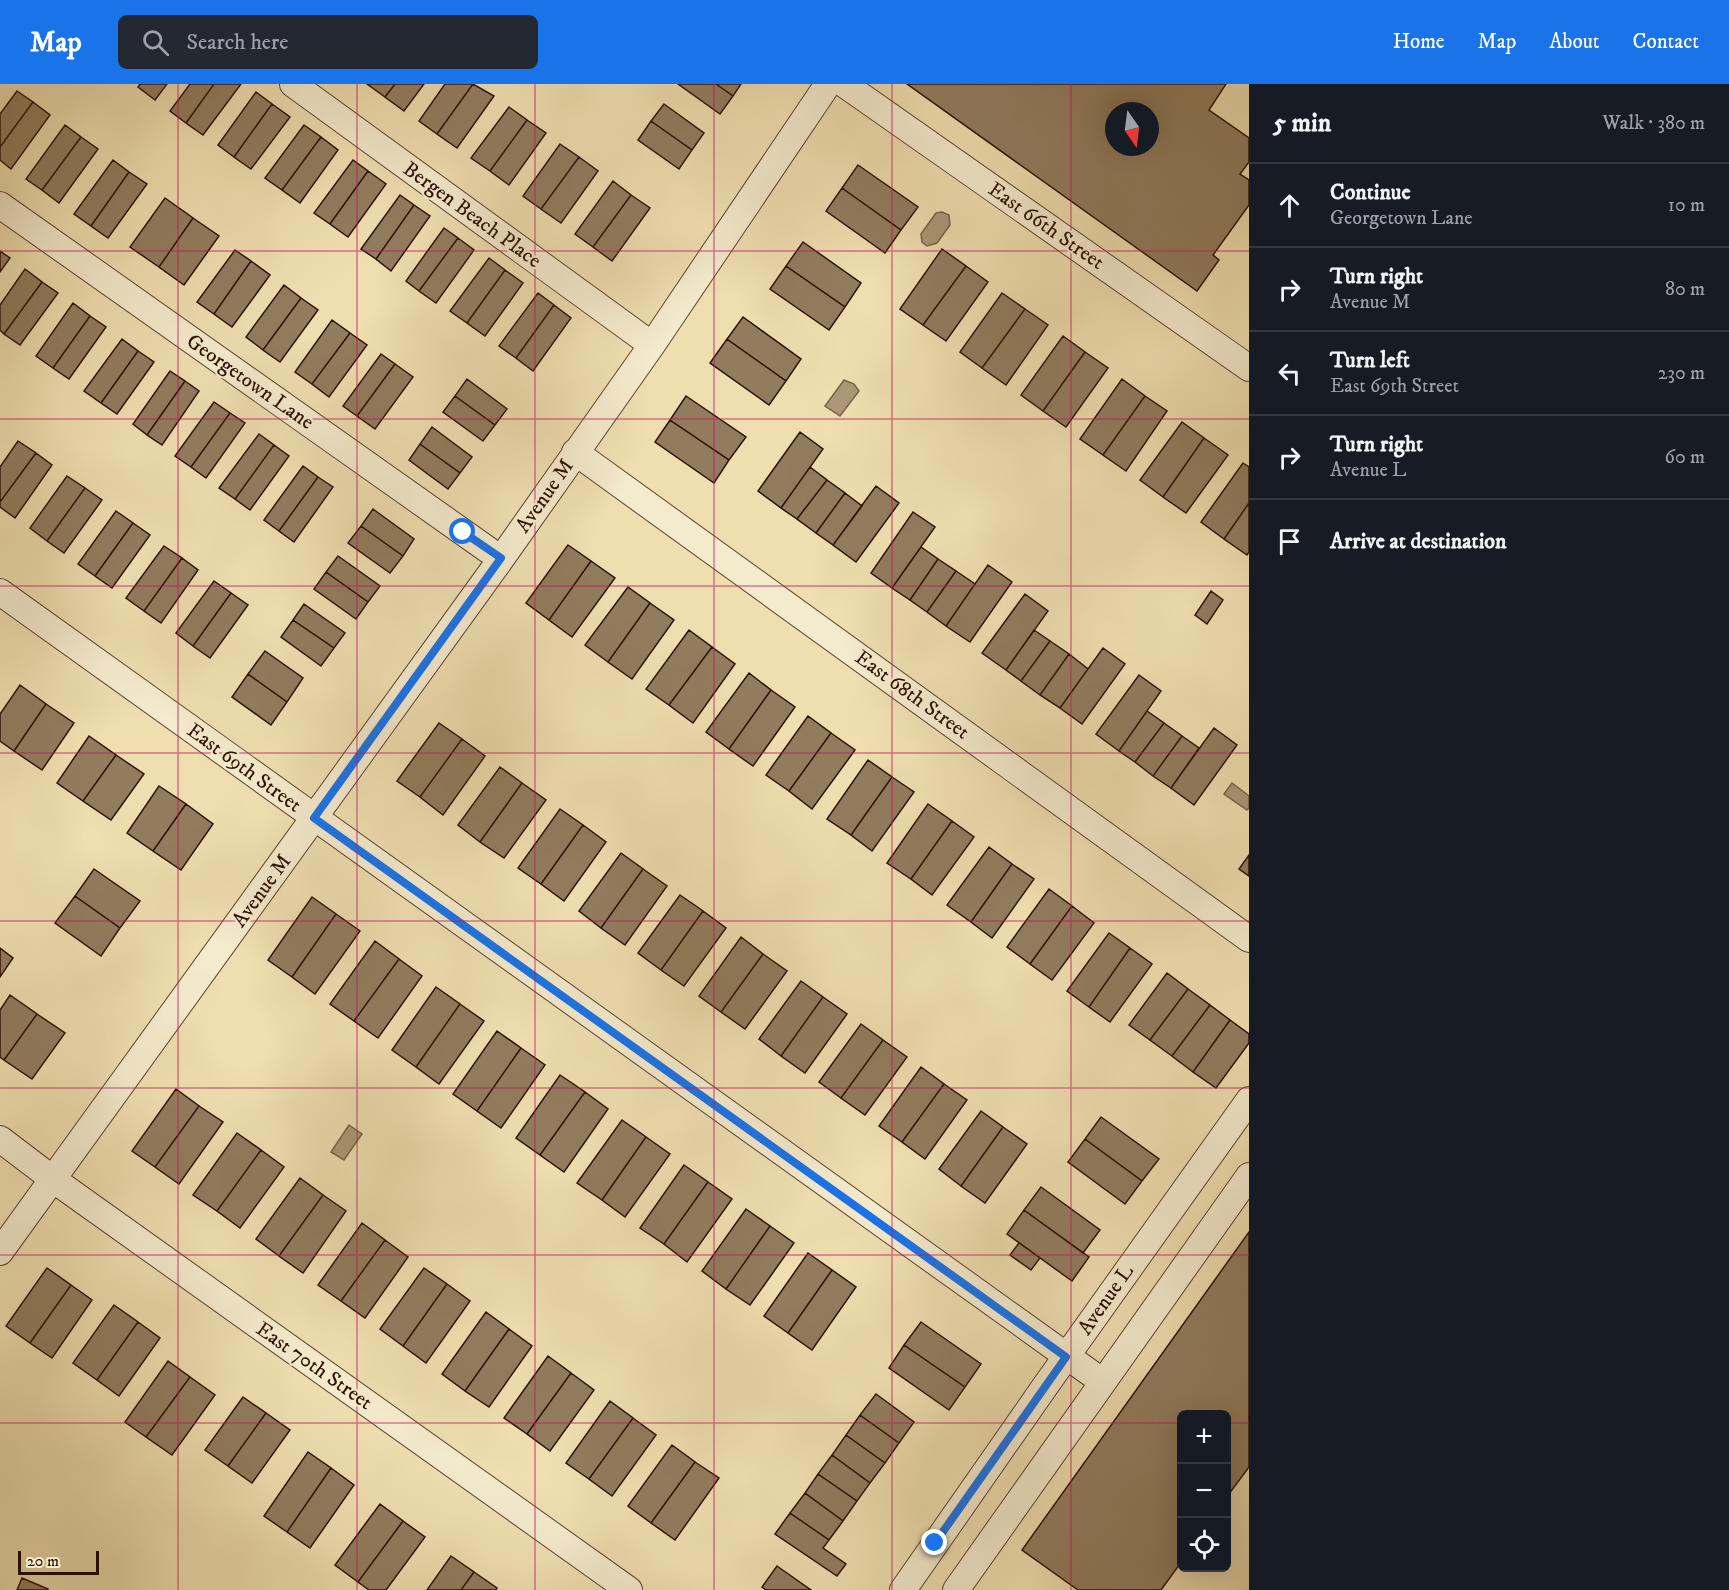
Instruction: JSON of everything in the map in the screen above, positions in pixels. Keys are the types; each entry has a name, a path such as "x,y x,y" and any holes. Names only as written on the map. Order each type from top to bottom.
{"street":[{"name":"Bergen Beach Place","path":"293,84 652,345"},
{"name":"Avenue M","path":"0,1252 54,1180 652,345 828,84"},
{"name":"East 66th Street","path":"844,84 1249,368"},
{"name":"Georgetown Lane","path":"0,205 501,558"},
{"name":"East 68th Street","path":"575,452 1249,939"},
{"name":"East 69th Street","path":"0,592 1102,1382"},
{"name":"Avenue L","path":"903,1590 1249,1100"},
{"name":"East 70th Street","path":"0,1140 629,1590"},
{"path":"956,1590 1249,1176"}],"shaded area":[{"path":"942,212 949,215 950,225 937,243 927,246 922,242 921,234 936,213"},
{"path":"844,380 854,384 859,391 840,416 825,406"},
{"path":"1232,783 1249,796 1247,810 1224,794"},
{"path":"349,1125 362,1134 344,1160 331,1152"}],"building":[{"path":"140,84 167,84 155,100 138,87"},
{"path":"190,84 214,84 186,123 170,111"},
{"path":"214,84 241,84 203,135 186,123"},
{"path":"367,84 395,84 385,97"},
{"path":"395,84 424,84 404,111 385,97"},
{"path":"445,84 473,84 437,134 419,121"},
{"path":"473,84 494,96 457,148 437,134"},
{"path":"678,84 716,84 733,96 720,114"},
{"path":"716,84 741,84 733,96"},
{"path":"907,84 1226,84 1209,110 1249,138 1249,162 1240,174 1249,180 1249,205 1213,255 1219,260 1197,291"},
{"path":"17,91 33,102 0,147 0,114"},
{"path":"256,92 272,104 234,157 218,145"},
{"path":"33,102 50,115 11,169 0,160 0,147"},
{"path":"272,104 290,117 251,169 234,157"},
{"path":"664,104 704,133 692,150 651,121"},
{"path":"509,107 527,120 490,171 471,158"},
{"path":"527,120 546,133 509,185 490,171"},
{"path":"651,121 692,150 679,169 638,140"},
{"path":"65,125 81,137 42,190 26,179"},
{"path":"304,125 321,137 282,190 265,178"},
{"path":"81,137 98,149 59,203 42,190"},
{"path":"321,137 338,150 300,203 282,190"},
{"path":"560,144 579,157 541,209 523,196"},
{"path":"579,157 598,171 561,223 541,209"},
{"path":"113,160 129,172 91,226 74,214"},
{"path":"353,160 368,171 330,224 314,213"},
{"path":"858,165 918,207 901,230 842,188"},
{"path":"368,171 386,184 348,237 330,224"},
{"path":"129,172 147,184 108,238 91,226"},
{"path":"613,181 631,195 593,247 575,234"},
{"path":"842,188 901,230 885,253 826,211"},
{"path":"400,195 414,205 376,259 361,249"},
{"path":"631,195 650,208 612,261 593,247"},
{"path":"165,198 193,218 159,267 130,247"},
{"path":"414,205 430,216 391,271 376,259"},
{"path":"193,218 219,236 184,285 159,267"},
{"path":"444,228 458,238 419,291 406,281"},
{"path":"458,238 474,250 436,303 419,291"},
{"path":"803,242 861,283 845,307 786,266"},
{"path":"942,249 966,266 923,325 900,309"},
{"path":"235,250 251,261 214,314 197,302"},
{"path":"0,251 10,258 0,272"},
{"path":"489,258 505,270 467,323 450,311"},
{"path":"251,261 270,275 232,327 214,314"},
{"path":"786,266 845,307 829,330 770,289"},
{"path":"966,266 988,282 946,341 923,325"},
{"path":"25,269 42,282 4,334 0,330 0,305"},
{"path":"505,270 523,283 485,336 467,323"},
{"path":"42,282 58,293 20,345 4,334"},
{"path":"284,285 301,298 263,350 246,337"},
{"path":"538,293 554,305 516,358 499,346"},
{"path":"1002,293 1025,309 982,368 960,352"},
{"path":"301,298 318,310 280,362 263,350"},
{"path":"73,303 90,316 53,368 36,356"},
{"path":"554,305 571,318 533,371 516,358"},
{"path":"1025,309 1048,325 1006,385 982,368"},
{"path":"90,316 106,327 69,379 53,368"},
{"path":"743,317 801,359 786,381 727,339"},
{"path":"332,320 350,333 312,384 295,372"},
{"path":"350,333 367,345 329,397 312,384"},
{"path":"1063,336 1085,352 1043,411 1021,395"},
{"path":"122,339 138,351 101,403 84,391"},
{"path":"727,339 786,381 769,405 710,363"},
{"path":"138,351 154,362 117,414 101,403"},
{"path":"1085,352 1108,368 1066,427 1043,411"},
{"path":"381,354 395,364 357,416 343,406"},
{"path":"395,364 413,377 375,429 357,416"},
{"path":"170,371 185,381 147,435 133,424"},
{"path":"467,379 507,409 495,425 455,396"},
{"path":"1122,379 1145,396 1103,455 1080,439"},
{"path":"185,381 199,391 162,445 147,435"},
{"path":"455,396 495,425 483,441 443,412"},
{"path":"686,396 746,437 729,460 670,420"},
{"path":"1145,396 1167,411 1126,471 1103,455"},
{"path":"214,402 230,413 191,467 175,456"},
{"path":"230,413 245,423 206,478 191,467"},
{"path":"670,420 729,460 714,483 655,442"},
{"path":"1182,422 1204,438 1163,497 1140,480"},
{"path":"432,427 472,457 460,473 420,444"},
{"path":"800,432 823,449 781,508 758,491"},
{"path":"259,434 274,445 235,499 219,488"},
{"path":"1204,438 1228,455 1186,513 1163,497"},
{"path":"18,441 36,453 0,502 0,467"},
{"path":"420,444 460,473 448,489 409,460"},
{"path":"274,445 289,456 250,510 235,499"},
{"path":"36,453 52,465 15,518 0,507 0,502"},
{"path":"1243,463 1249,467 1249,503 1224,539 1201,522"},
{"path":"303,466 318,477 279,531 264,520"},
{"path":"810,467 827,480 797,519 781,508"},
{"path":"67,476 85,488 47,541 30,528"},
{"path":"318,477 333,487 294,542 279,531"},
{"path":"827,480 845,493 816,533 797,519"},
{"path":"876,486 899,503 856,562 833,545"},
{"path":"85,488 102,500 64,553 47,541"},
{"path":"845,493 862,506 833,545 816,533"},
{"path":"1249,503 1249,552 1247,555 1224,539"},
{"path":"373,509 414,539 403,556 361,526"},
{"path":"116,511 133,523 95,576 78,564"},
{"path":"913,512 935,527 892,588 871,573"},
{"path":"133,523 150,535 112,588 95,576"},
{"path":"361,526 403,556 390,573 348,543"},
{"path":"568,545 591,561 549,620 526,603"},
{"path":"164,546 182,558 144,611 126,598"},
{"path":"921,547 938,559 910,600 892,588"},
{"path":"338,556 380,586 368,602 326,572"},
{"path":"182,558 198,570 161,623 144,611"},
{"path":"938,559 956,571 927,612 910,600"},
{"path":"591,561 615,578 572,637 549,620"},
{"path":"988,565 1012,582 970,642 946,626"},
{"path":"956,571 975,584 946,626 927,612"},
{"path":"326,572 368,602 356,619 314,589"},
{"path":"214,581 231,593 193,646 176,633"},
{"path":"628,587 650,603 608,662 585,645"},
{"path":"1211,591 1223,600 1207,624 1195,615"},
{"path":"231,593 248,605 210,658 193,646"},
{"path":"1025,594 1048,611 1006,670 982,653"},
{"path":"650,603 674,620 632,679 608,662"},
{"path":"304,604 345,633 334,648 293,620"},
{"path":"293,620 334,648 321,666 281,637"},
{"path":"689,630 712,647 669,705 646,689"},
{"path":"1034,630 1050,641 1021,681 1006,670"},
{"path":"1050,641 1069,654 1040,695 1021,681"},
{"path":"712,647 735,664 693,723 669,705"},
{"path":"1103,648 1125,664 1082,724 1060,708"},
{"path":"265,651 303,678 287,702 248,674"},
{"path":"1069,654 1088,669 1060,708 1040,695"},
{"path":"749,673 771,690 729,749 706,732"},
{"path":"248,674 287,702 271,725 232,697"},
{"path":"1139,675 1161,691 1119,751 1096,734"},
{"path":"20,685 46,704 14,751 0,741 0,714"},
{"path":"771,690 795,707 753,766 729,749"},
{"path":"46,704 74,723 42,770 14,751"},
{"path":"1147,711 1164,723 1135,762 1119,751"},
{"path":"808,716 831,733 789,791 766,775"},
{"path":"439,723 462,739 420,797 397,781"},
{"path":"1164,723 1182,736 1153,776 1135,762"},
{"path":"1214,728 1237,745 1194,805 1171,788"},
{"path":"831,733 855,750 812,809 789,791"},
{"path":"89,736 116,755 83,801 57,783"},
{"path":"1182,736 1199,748 1171,788 1153,776"},
{"path":"462,739 485,756 443,815 420,797"},
{"path":"116,755 144,774 111,820 83,801"},
{"path":"868,760 892,777 851,835 827,819"},
{"path":"500,767 522,783 480,842 458,825"},
{"path":"892,777 914,792 872,851 851,835"},
{"path":"522,783 546,800 504,858 480,842"},
{"path":"159,786 186,804 153,851 127,833"},
{"path":"186,804 213,824 181,870 153,851"},
{"path":"928,804 952,821 911,879 887,863"},
{"path":"560,809 583,825 541,884 518,868"},
{"path":"952,821 974,837 932,895 911,879"},
{"path":"583,825 606,842 564,901 541,884"},
{"path":"989,847 1012,864 971,922 947,905"},
{"path":"621,853 643,869 601,928 579,911"},
{"path":"1249,855 1249,876 1239,869"},
{"path":"1012,864 1034,879 992,938 971,922"},
{"path":"94,869 140,901 120,928 75,896"},
{"path":"643,869 667,886 625,945 601,928"},
{"path":"1049,889 1072,906 1030,964 1007,947"},
{"path":"680,895 703,911 661,970 638,953"},
{"path":"75,896 120,928 101,956 55,923"},
{"path":"312,897 336,914 292,977 268,960"},
{"path":"1072,906 1094,923 1052,980 1030,964"},
{"path":"703,911 726,928 684,986 661,970"},
{"path":"336,914 360,931 315,994 292,977"},
{"path":"1109,933 1130,948 1089,1007 1067,991"},
{"path":"741,937 763,954 721,1012 699,996"},
{"path":"375,941 399,959 354,1021 330,1004"},
{"path":"0,948 13,958 0,977"},
{"path":"1130,948 1152,964 1110,1022 1089,1007"},
{"path":"763,954 787,971 745,1029 721,1012"},
{"path":"399,959 422,976 378,1038 354,1021"},
{"path":"1167,973 1188,989 1150,1040 1129,1025"},
{"path":"801,981 823,997 781,1056 759,1039"},
{"path":"436,987 460,1004 416,1067 392,1050"},
{"path":"1188,989 1210,1005 1172,1056 1150,1040"},
{"path":"10,995 37,1014 4,1060 0,1057 0,1010"},
{"path":"823,997 847,1014 805,1073 781,1056"},
{"path":"460,1004 484,1021 439,1084 416,1067"},
{"path":"1210,1005 1230,1020 1193,1072 1172,1056"},
{"path":"37,1014 65,1033 32,1079 4,1060"},
{"path":"1230,1020 1249,1034 1249,1043 1216,1088 1193,1072"},
{"path":"861,1024 883,1040 841,1098 819,1082"},
{"path":"497,1031 521,1048 477,1111 453,1094"},
{"path":"883,1040 907,1057 865,1115 841,1098"},
{"path":"521,1048 545,1065 501,1128 477,1111"},
{"path":"921,1067 944,1084 902,1142 879,1126"},
{"path":"560,1075 585,1092 540,1155 516,1138"},
{"path":"944,1084 967,1100 925,1159 902,1142"},
{"path":"176,1089 199,1106 155,1167 132,1151"},
{"path":"585,1092 608,1109 564,1172 540,1155"},
{"path":"199,1106 223,1122 179,1184 155,1167"},
{"path":"981,1111 1003,1127 961,1186 939,1169"},
{"path":"1101,1117 1159,1159 1142,1181 1085,1139"},
{"path":"622,1120 646,1137 602,1200 577,1183"},
{"path":"1003,1127 1027,1144 985,1203 961,1186"},
{"path":"237,1133 261,1150 217,1211 193,1195"},
{"path":"646,1137 670,1154 625,1217 602,1200"},
{"path":"1085,1139 1142,1181 1125,1204 1068,1162"},
{"path":"261,1150 284,1167 240,1228 217,1211"},
{"path":"684,1165 708,1182 664,1244 640,1228"},
{"path":"300,1178 323,1195 279,1256 256,1239"},
{"path":"708,1182 732,1199 687,1262 664,1244"},
{"path":"1041,1187 1100,1230 1083,1253 1024,1210"},
{"path":"323,1195 346,1211 303,1273 279,1256"},
{"path":"746,1209 770,1226 726,1289 702,1271"},
{"path":"1024,1210 1089,1257 1072,1281 1007,1234"},
{"path":"362,1223 385,1240 341,1301 318,1285"},
{"path":"770,1226 794,1243 750,1305 726,1289"},
{"path":"1249,1232 1249,1467 1231,1491 1231,1410 1177,1410 1177,1568 1161,1590 1078,1590 1022,1550"},
{"path":"385,1240 408,1257 365,1318 341,1301"},
{"path":"1019,1243 1040,1258 1031,1270 1010,1255"},
{"path":"808,1253 832,1270 788,1333 764,1316"},
{"path":"47,1268 71,1285 30,1343 6,1326"},
{"path":"424,1268 447,1284 403,1346 380,1329"},
{"path":"832,1270 856,1287 812,1350 788,1333"},
{"path":"447,1284 470,1301 426,1363 403,1346"},
{"path":"71,1285 92,1300 52,1358 30,1343"},
{"path":"114,1305 138,1322 97,1380 73,1363"},
{"path":"486,1312 509,1329 465,1391 442,1374"},
{"path":"138,1322 160,1338 119,1396 97,1380"},
{"path":"921,1322 981,1364 965,1387 904,1345"},
{"path":"509,1329 532,1346 489,1407 465,1391"},
{"path":"904,1345 965,1387 949,1410 889,1368"},
{"path":"548,1356 571,1373 527,1434 504,1418"},
{"path":"168,1361 190,1377 146,1437 125,1422"},
{"path":"571,1373 594,1390 550,1451 527,1434"},
{"path":"190,1377 215,1395 172,1455 146,1437"},
{"path":"876,1394 914,1422 899,1443 860,1415"},
{"path":"243,1397 266,1413 228,1466 205,1450"},
{"path":"610,1401 633,1418 589,1479 566,1463"},
{"path":"266,1413 290,1430 252,1483 228,1466"},
{"path":"860,1415 899,1443 885,1463 846,1435"},
{"path":"633,1418 656,1435 612,1496 589,1479"},
{"path":"846,1435 885,1463 870,1483 832,1455"},
{"path":"672,1445 695,1462 651,1523 628,1506"},
{"path":"308,1452 331,1468 287,1532 264,1516"},
{"path":"832,1455 870,1483 857,1501 818,1474"},
{"path":"695,1462 719,1478 675,1540 651,1523"},
{"path":"331,1468 354,1485 310,1548 287,1532"},
{"path":"818,1474 857,1501 843,1521 805,1493"},
{"path":"805,1493 843,1521 829,1540 790,1513"},
{"path":"380,1504 403,1521 358,1582 335,1565"},
{"path":"790,1513 829,1540 823,1548 846,1564 837,1576 775,1534"},
{"path":"403,1521 425,1537 386,1590 369,1590 358,1582"},
{"path":"451,1556 474,1572 461,1590 427,1590"},
{"path":"777,1566 811,1590 766,1590 762,1587"},
{"path":"474,1572 497,1588 496,1590 461,1590"},
{"path":"22,1578 48,1589 48,1590 17,1590"}],"route":[{"path":"463,532 501,558 314,818 1066,1357 935,1543"}]}
